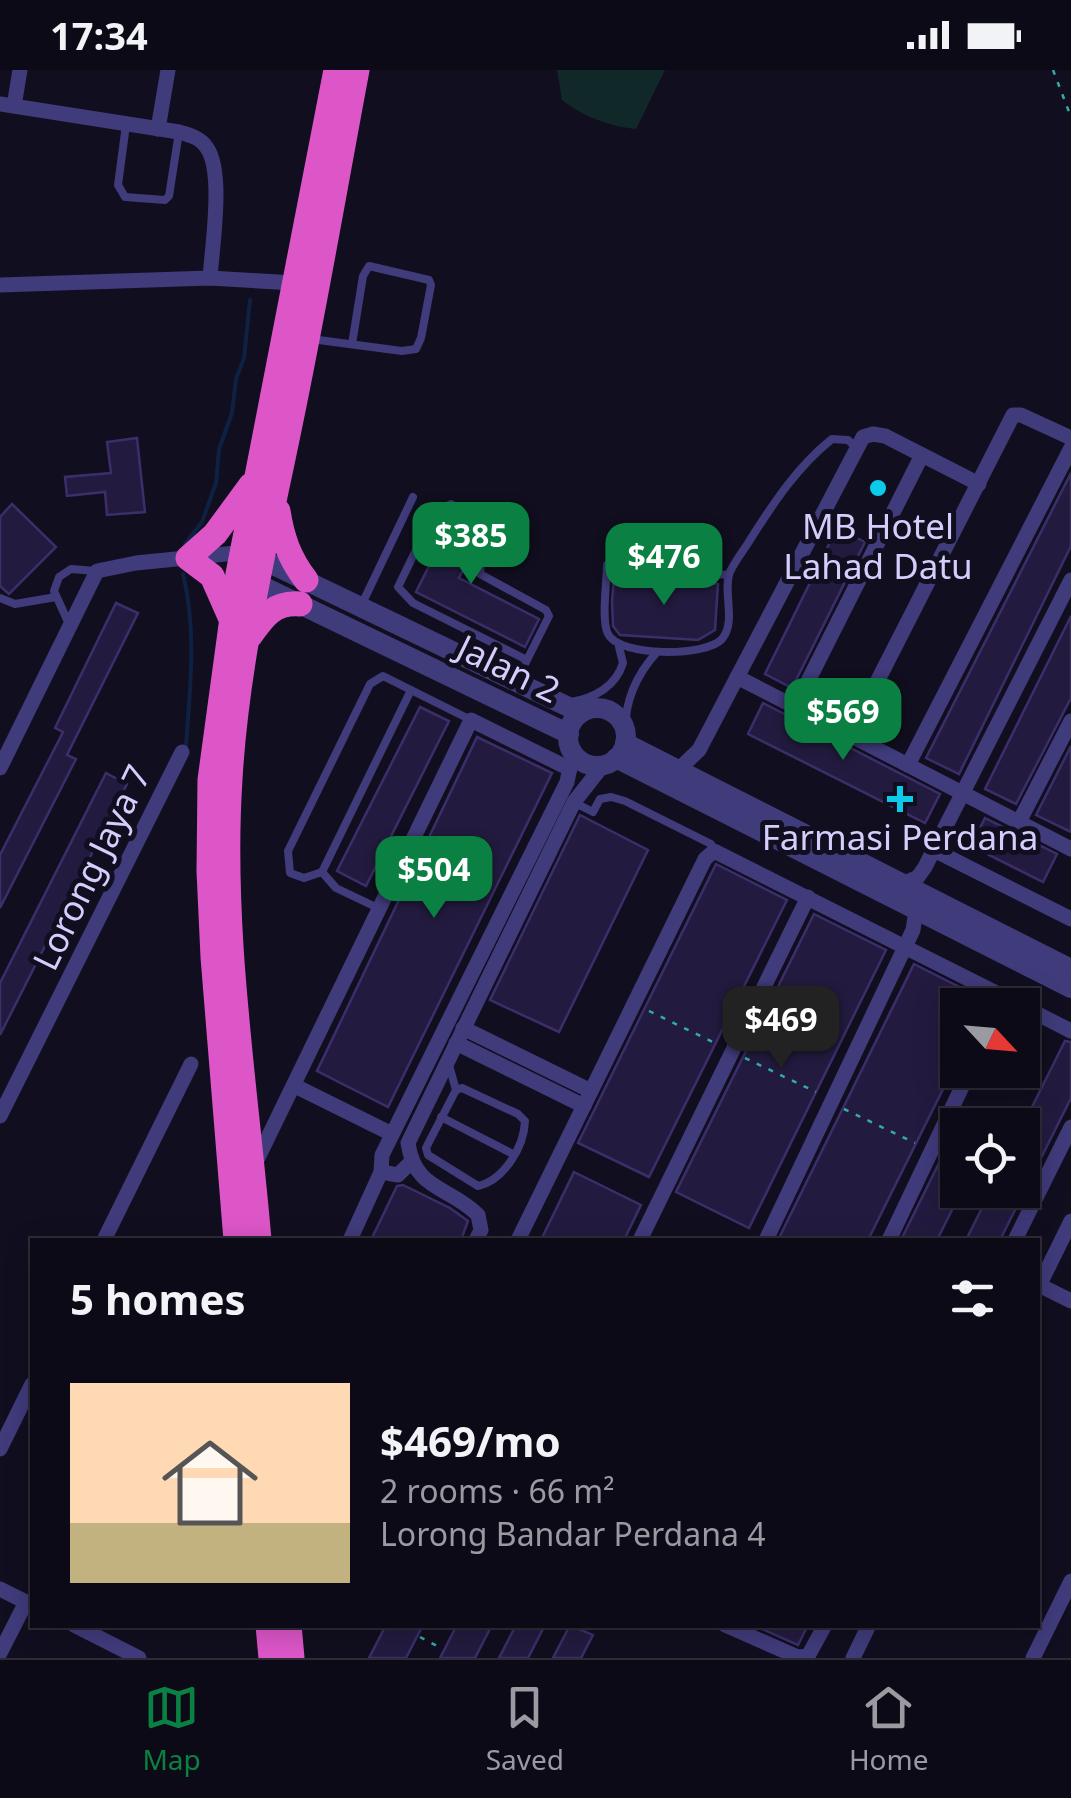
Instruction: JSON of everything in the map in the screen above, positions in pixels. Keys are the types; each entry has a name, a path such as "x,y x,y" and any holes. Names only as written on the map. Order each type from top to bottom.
{"highway":[{"path":"236,1238 208,871 210,780 250,567 256,477 336,70"},
{"path":"250,567 276,496 357,70"},
{"path":"256,477 200,557 240,629 228,862 259,1238"},
{"path":"240,629 303,592 284,540 276,496"},
{"path":"268,1628 271,1658"},
{"path":"290,1628 292,1658"}],"street":[{"path":"20,70 7,105 179,132 202,141 210,151 215,172 210,278"},
{"path":"158,130 168,70"},
{"path":"0,285 210,278 294,283"},
{"path":"850,735 1014,415 1071,438"},
{"path":"678,770 699,750 708,734 863,437 886,436 980,484"},
{"path":"908,765 1071,448"},
{"path":"795,707 922,455"},
{"path":"0,768 97,571 200,557 250,567"},
{"name":"Jalan 2","path":"250,567 303,592 570,752"},
{"path":"902,884 918,876 934,850 1071,580"},
{"name":"Jalan 2","path":"303,592 361,606 581,713"},
{"path":"737,677 1071,849"},
{"path":"351,1238 381,1172 382,1154 567,782 570,752 581,713 589,709 608,710 616,715 617,749 574,802 408,1143 411,1162 428,1183 470,1207 482,1223 477,1238"},
{"path":"253,1168 470,720 570,752 586,764 617,749 678,770 1071,970"},
{"path":"1019,822 1071,721"},
{"path":"617,749 916,910 1071,988"},
{"name":"Lorong Jaya 7","path":"0,1116 182,752"},
{"path":"934,850 1071,918"},
{"path":"519,1238 705,858 720,853 980,988"},
{"path":"641,1238 808,897"},
{"path":"767,1238 906,947 916,910"},
{"path":"1040,1015 1071,1031"},
{"path":"460,1036 588,1098"},
{"path":"105,1238 191,1064"},
{"path":"295,1086 392,1134"},
{"path":"890,1238 961,1088"},
{"path":"1016,1238 1071,1127"},
{"path":"381,1172 398,1175 411,1162"},
{"path":"1040,1282 1071,1221"},
{"path":"1040,1287 1071,1302"},
{"path":"0,1449 30,1388"},
{"path":"1032,1658 1071,1582"},
{"path":"0,1589 29,1604 0,1653"},
{"path":"83,1628 139,1658"},
{"path":"733,1628 798,1658 808,1656 823,1628"},
{"path":"853,1658 868,1628"}],"lane":[{"path":"126,126 118,184 125,197 165,200 169,196 179,132"},
{"path":"306,338 352,344 402,350 416,349 429,280 369,266 363,276 352,344"},
{"path":"728,576 607,565 608,636 620,647 658,652 709,648 719,643 726,633 728,576 807,459 832,439 848,440 856,448"},
{"path":"361,606 413,497"},
{"path":"516,682 527,660 549,616 546,610 480,574 491,532 487,523 451,504 445,505 434,513 398,588 413,603 527,660"},
{"path":"69,624 56,597 56,584 71,568 97,571"},
{"path":"0,598 24,604 56,597"},
{"path":"556,702 576,702 612,684 623,662 620,647"},
{"path":"617,749 631,694 644,666 658,652"},
{"path":"411,690 322,872 304,878 290,872 288,852 370,684 383,676 411,690 470,720"},
{"path":"574,802 593,812 600,800 611,797 625,801 712,844 720,853"},
{"path":"322,872 336,888 380,909"},
{"path":"448,1060 456,1090 426,1148 428,1155 478,1186 490,1183 500,1176 524,1136 525,1122 518,1114 465,1089 456,1090"},
{"path":"441,1118 513,1154"},
{"path":"470,1207 478,1186"}],"path":[{"path":"1053,70 1071,117"},
{"path":"642,1007 716,1043"},
{"path":"742,1057 816,1092"},
{"path":"842,1108 915,1143"},
{"path":"420,1637 441,1648"}],"green space":[{"path":"557,70 665,70 636,129 597,120 562,100"}],"building":[{"path":"137,438 145,512 107,515 105,492 67,496 65,477 111,473 107,442"},
{"path":"1071,473 1071,546 959,774 926,758"},
{"path":"12,504 56,547 9,594 0,586 0,517"},
{"path":"454,516 483,531 459,578 539,619 525,647 416,592"},
{"path":"837,528 865,542 792,688 765,674"},
{"path":"624,574 718,584 715,630 698,640 620,635 613,626 612,601 614,578 623,579"},
{"path":"116,603 138,613 67,755 76,759 0,908 0,855 63,732 55,728"},
{"path":"1071,616 1071,698 1016,804 985,789"},
{"path":"763,703 940,794 925,823 748,734"},
{"path":"420,707 449,721 366,886 337,871"},
{"path":"477,737 552,773 388,1107 317,1071"},
{"path":"1071,746 1071,832 1036,815"},
{"path":"106,773 127,784 0,1035 0,983"},
{"path":"580,815 648,850 559,1032 490,1000"},
{"path":"985,818 1057,854 1043,882 971,846"},
{"path":"716,864 787,900 649,1177 578,1143"},
{"path":"814,914 886,950 749,1228 676,1192"},
{"path":"914,964 961,988 940,988 940,1088 944,1088 869,1238 779,1238"},
{"path":"1065,1041 1071,1042 1071,1098 1040,1160 1040,1108 1032,1108"},
{"path":"940,1161 940,1208 953,1208 938,1238 902,1238"},
{"path":"574,1172 641,1205 625,1238 542,1238"},
{"path":"403,1185 450,1208 468,1221 462,1238 372,1238 397,1186"},
{"path":"982,1208 1016,1208 1001,1238 967,1238"},
{"path":"384,1628 421,1628 406,1658 369,1658"},
{"path":"455,1628 490,1628 475,1658 440,1658"},
{"path":"514,1628 543,1628 528,1658 499,1658"},
{"path":"568,1628 593,1635 581,1658 553,1658"},
{"path":"760,1628 806,1628 798,1645"}],"waterway":[{"path":"185,544 202,522 216,483 219,449 244,358 250,300"},
{"path":"183,574 191,638 186,746"}],"place":[{"name":"MB Hotel Lahad Datu","path":"878,488"},
{"name":"Farmasi Perdana","path":"900,799"}]}
